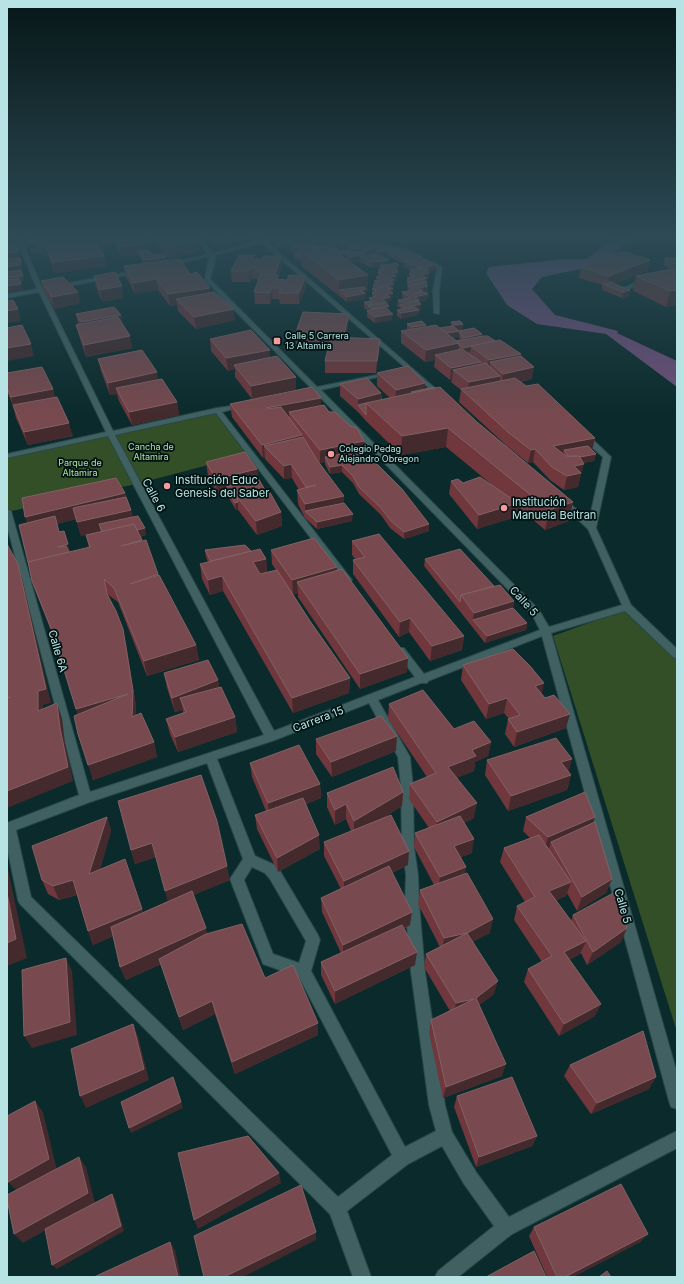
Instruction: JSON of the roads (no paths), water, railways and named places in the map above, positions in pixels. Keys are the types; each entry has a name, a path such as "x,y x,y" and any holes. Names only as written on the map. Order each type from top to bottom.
{"street":[{"name":"Calle 6","path":"43,296 110,433 271,737"},
{"name":"Calle 5","path":"224,296 536,612 546,631 677,1101"},
{"path":"322,296 402,370 444,399"},
{"path":"436,296 437,313"},
{"path":"300,392 402,370"},
{"path":"7,456 254,402"},
{"path":"217,410 351,586"},
{"path":"579,432 607,457 592,528"},
{"path":"557,497 592,528 627,607 677,655"},
{"name":"Calle 6A","path":"7,511 86,798"},
{"name":"Carrera 15","path":"8,828 86,798 271,737 423,680 546,631 627,607"},
{"path":"394,642 423,680"},
{"path":"372,698 404,757 407,787 408,847 412,875 412,903 418,972 437,1105 445,1135 470,1178 506,1228"},
{"path":"211,758 250,860 270,869 275,875 313,940 304,972"},
{"path":"8,828 25,900 338,1208 362,1277"},
{"path":"250,860 237,879 268,959 304,972 402,1158"},
{"path":"338,1208 402,1158 445,1135"},
{"path":"444,1277 506,1228 677,1139"}],"place":[{"name":"Calle 5 Carrera 13 Altamira","path":"277,341"},
{"name":"Colegio Pedag Alejandro Obregon","path":"331,454"},
{"name":"Institución Educ Genesis del Saber","path":"167,486"},
{"name":"Institución Manuela Beltran","path":"504,508"}],"park label":[{"name":"Cancha de Altamira","path":"151,452"},
{"name":"Parque de Altamira","path":"80,468"}]}
